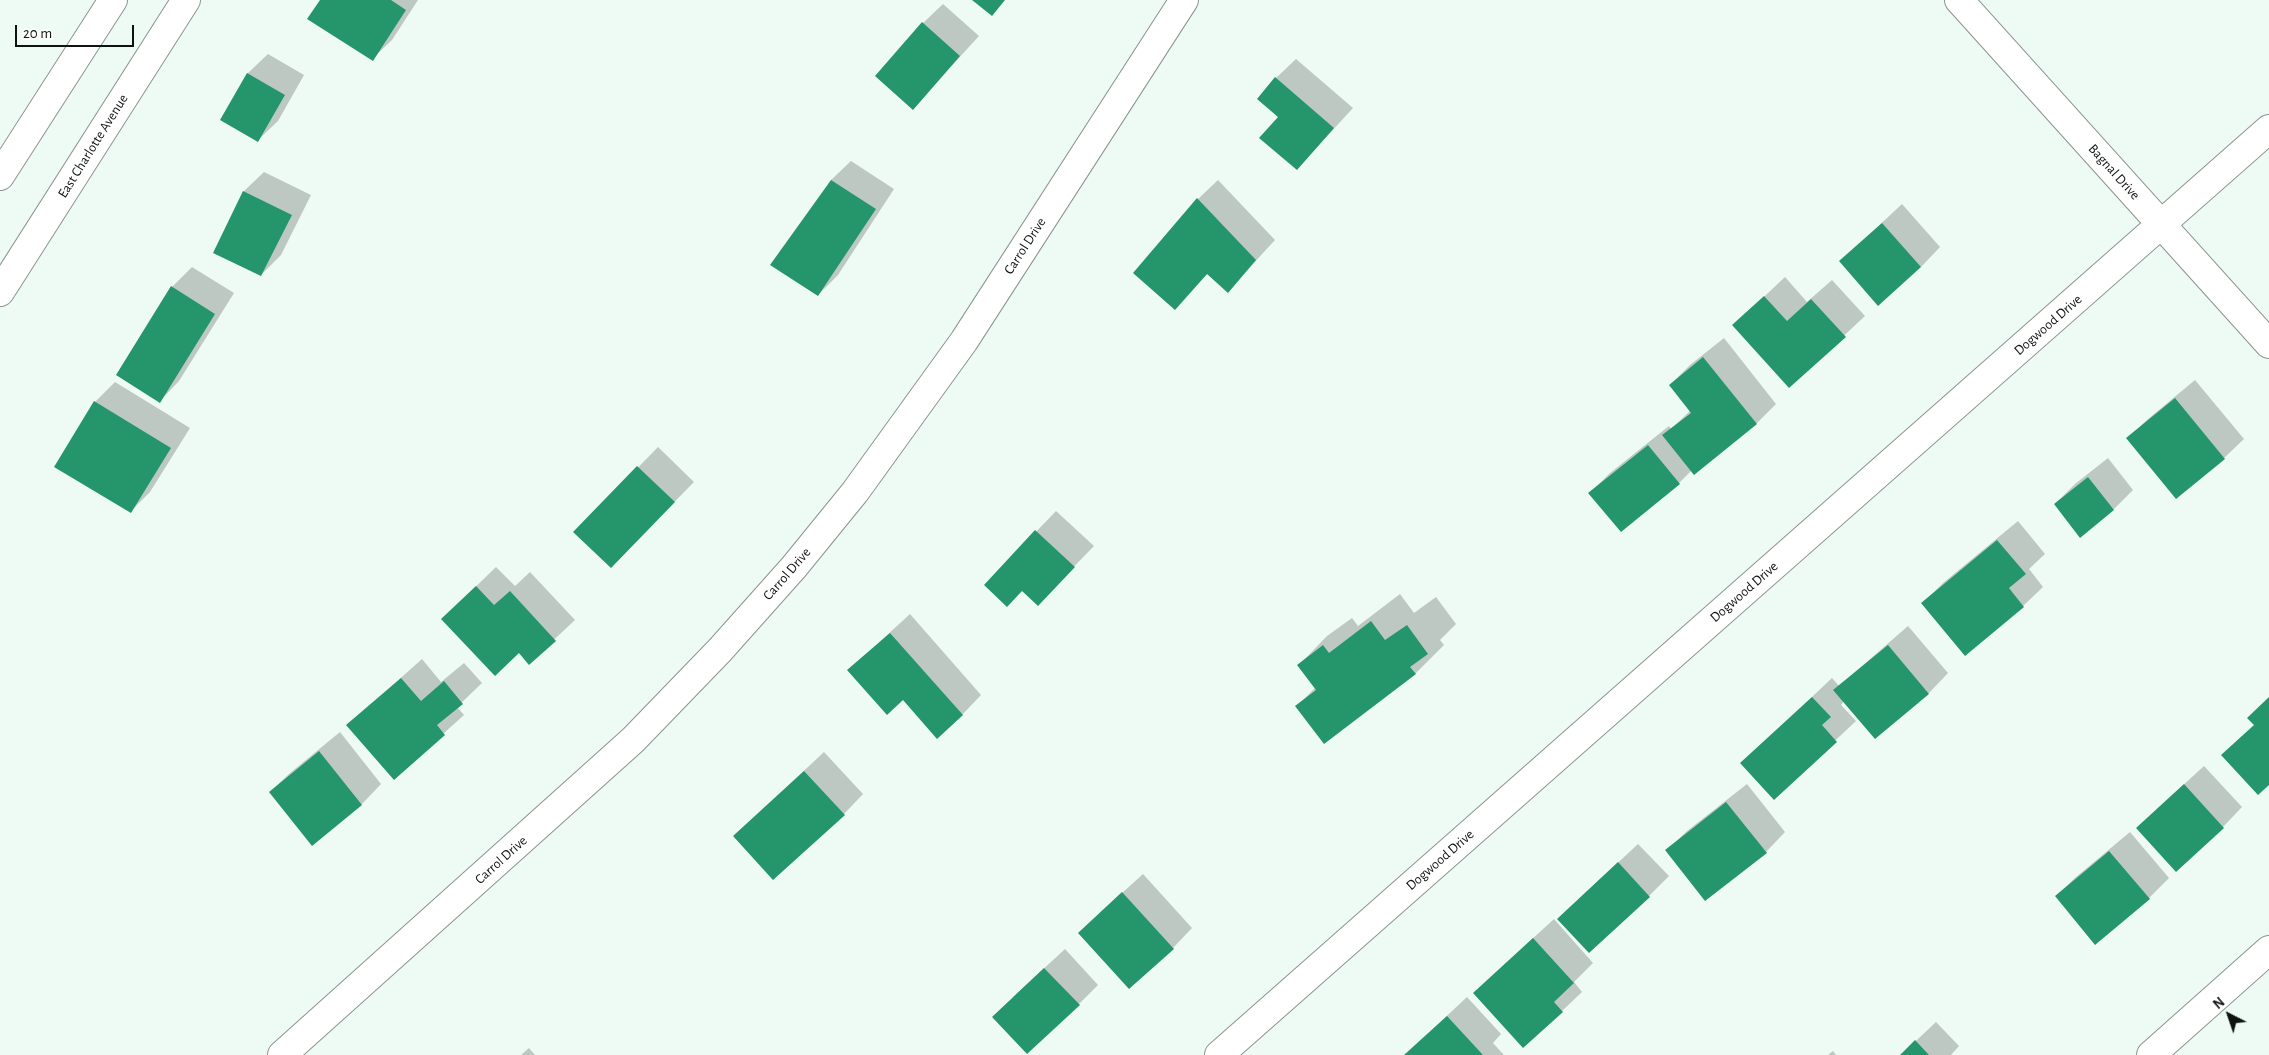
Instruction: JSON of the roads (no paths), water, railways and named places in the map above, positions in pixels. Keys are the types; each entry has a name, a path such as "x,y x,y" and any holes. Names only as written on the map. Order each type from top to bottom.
{"street":[{"path":"0,176 113,0"},
{"name":"East Charlotte Avenue","path":"0,292 186,0"},
{"name":"Carrol Drive","path":"282,1055 633,740 720,650 794,567 855,492 964,341 1184,0"},
{"name":"Bagnal Drive","path":"1959,0 2269,344"},
{"name":"Dogwood Drive","path":"1219,1055 2269,129"},
{"path":"2151,1055 2269,950"}]}
